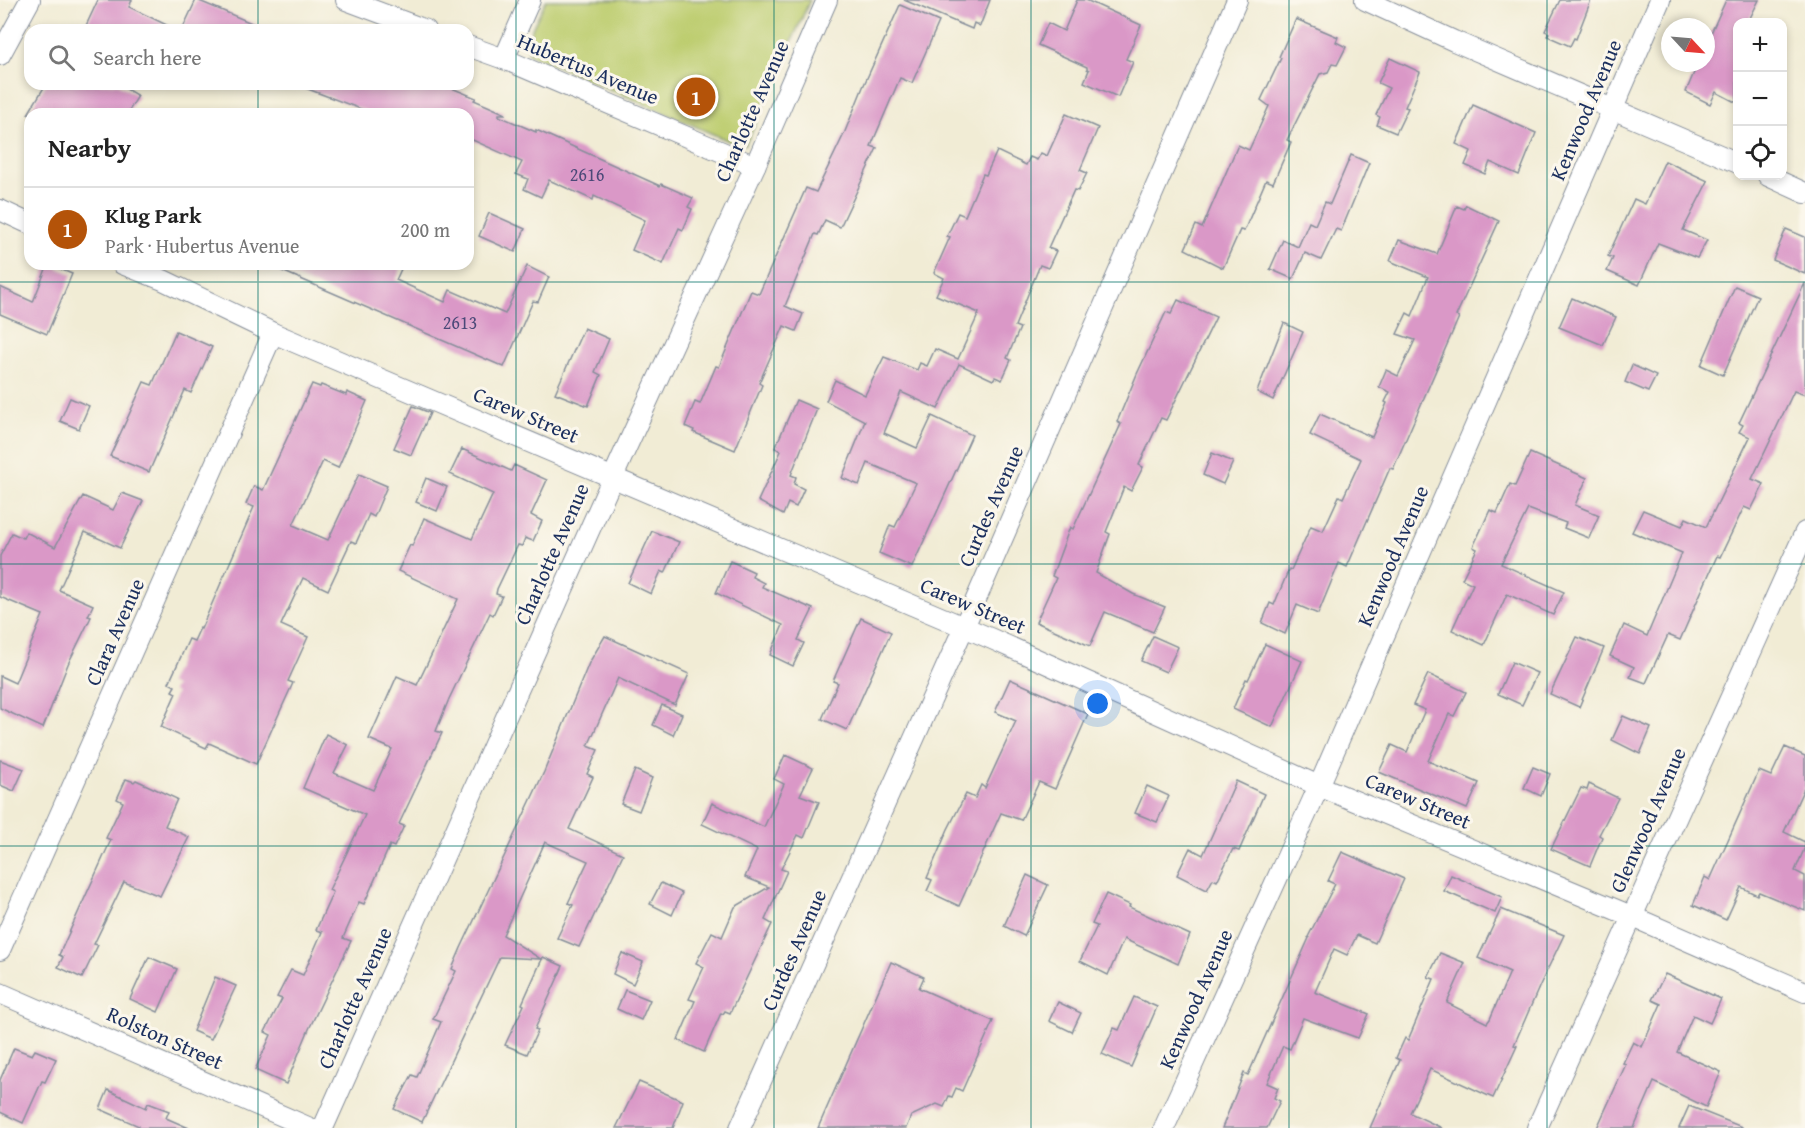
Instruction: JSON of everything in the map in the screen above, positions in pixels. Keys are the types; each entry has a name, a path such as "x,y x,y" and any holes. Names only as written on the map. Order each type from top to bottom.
{"street":[{"path":"0,55 30,0"},
{"path":"346,0 410,24"},
{"path":"504,59 530,0"},
{"name":"Charlotte Avenue","path":"323,1128 612,478 755,166 827,0"},
{"name":"Curdes Avenue","path":"740,1128 964,627 1237,0"},
{"path":"1365,0 1454,42 1733,161"},
{"name":"Kenwood Avenue","path":"1164,1128 1319,786 1660,0"},
{"name":"Hubertus Avenue","path":"474,48 755,166"},
{"path":"1777,180 1805,193"},
{"path":"0,210 24,221"},
{"name":"Carew Street","path":"137,270 273,333 964,627 1319,786 1631,916 1805,992"},
{"name":"Clara Avenue","path":"0,950 273,333"},
{"name":"Glenwood Avenue","path":"1537,1128 1805,532"},
{"name":"Rolston Street","path":"0,993 310,1128"}],"green space":[{"path":"546,0 810,0 750,136 745,144 738,145 529,54 530,34"}],"building":[{"path":"98,0 132,0 129,7 164,24 87,24"},
{"path":"197,0 254,24 185,24"},
{"path":"904,0 990,0 980,26 974,23 972,29"},
{"path":"1077,0 1086,0 1141,25 1126,59 1133,62 1118,97 1084,82 1089,70 1087,67 1038,45 1048,23 1064,31"},
{"path":"1560,0 1591,0 1576,39 1574,38 1570,46 1547,36 1549,33 1545,31"},
{"path":"1726,0 1759,0 1750,18 1733,18 1733,101 1716,92 1710,104 1686,92 1694,72 1715,72 1715,24"},
{"path":"900,5 939,22 912,83 900,78 871,146 877,148 840,227 825,220 818,235 815,234 785,306 803,314 796,331 784,326 759,383 762,385 735,450 693,432 694,430 685,426 695,402 700,404 716,366 719,367 751,291 759,294 806,188 816,192"},
{"path":"1296,19 1338,37 1336,42 1346,47 1337,65 1332,64 1328,72 1320,74 1287,140 1291,142 1273,183 1266,180 1244,231 1240,230 1223,268 1185,249 1196,225 1202,228 1238,145 1249,150 1269,106 1261,100"},
{"path":"1390,58 1420,72 1405,107 1408,108 1396,133 1377,125 1380,117 1376,115 1389,88 1378,83"},
{"path":"42,90 128,90 138,96 131,108 32,108"},
{"path":"311,90 457,90 506,114 499,114 499,116 693,198 688,207 692,209 683,230 679,228 663,264 632,250 645,220 594,196 593,200 549,180 541,197 524,189 528,179 516,174 522,162 474,141 474,108 358,108"},
{"path":"1473,105 1536,133 1519,175 1490,162 1485,174 1465,165 1471,151 1456,144"},
{"path":"1066,114 1098,128 1080,170 1087,173 1078,191 1074,190 1048,248 1056,251 1048,268 1040,265 1015,326 1020,328 1007,358 1011,360 1002,380 995,377 993,380 959,364 938,409 901,392 884,433 917,448 932,416 972,435 912,567 879,553 890,525 895,527 916,483 868,463 859,485 842,478 865,421 826,401 835,380 865,395 884,357 917,370 920,363 927,366 935,349 958,359 979,313 936,295 944,278 934,273 950,237 947,236 958,213 965,216 983,174 986,175 997,151 1026,165 1030,157 1037,160 1041,153 1047,156"},
{"path":"1351,155 1369,163 1341,231 1336,229 1321,260 1305,253 1293,279 1270,269 1283,240 1298,247 1309,222 1315,225 1325,202 1330,204"},
{"path":"1665,161 1708,181 1683,230 1707,240 1697,258 1658,243 1639,285 1607,271 1613,258 1608,256 1634,199 1645,204"},
{"path":"1466,205 1499,221 1456,316 1459,317 1393,469 1390,468 1347,567 1339,563 1318,614 1297,605 1285,634 1262,623 1270,603 1274,605 1311,526 1323,531 1339,496 1343,498 1361,459 1310,435 1320,414 1372,437 1390,392 1379,387 1386,370 1398,376 1415,340 1397,334 1407,313 1412,316 1428,277 1390,261 1399,240 1437,254 1457,206 1464,209"},
{"path":"489,213 525,229 515,252 479,236"},
{"path":"1786,229 1805,237 1805,274 1773,260"},
{"path":"527,266 549,277 538,302 533,301 504,367 280,270 401,270 396,280 445,302 450,290 505,314"},
{"path":"46,270 62,270 72,274 47,334 0,314 0,287 33,302"},
{"path":"1805,283 1805,395 1794,391 1752,479 1764,484 1751,510 1744,507 1720,557 1717,556 1680,640 1668,635 1646,683 1630,677 1634,667 1610,656 1624,625 1647,636 1682,553 1632,532 1643,510 1682,526 1686,518 1706,527 1750,437 1739,432 1743,425 1739,423"},
{"path":"1735,286 1758,296 1723,375 1701,365"},
{"path":"1572,298 1616,317 1603,345 1559,327"},
{"path":"1178,300 1216,317 1166,420 1161,418 1139,465 1143,467 1131,491 1124,487 1106,532 1110,534 1096,573 1133,594 1165,607 1153,632 1105,612 1090,646 1036,622 1056,578 1052,576 1070,527 1073,529 1121,424 1117,422 1137,374 1166,312 1171,314"},
{"path":"1284,323 1303,332 1273,400 1257,392"},
{"path":"584,328 609,339 595,372 601,375 588,406 555,393"},
{"path":"176,331 212,347 191,393 185,390 149,472 110,456 144,382 152,385"},
{"path":"1632,365 1656,376 1648,392 1625,382"},
{"path":"312,384 320,387 321,385 346,395 347,392 367,401 338,468 323,461 293,525 328,540 359,474 387,486 374,517 369,514 356,543 351,541 328,590 303,578 281,625 308,637 288,681 293,683 256,764 209,743 206,748 161,727 176,693 172,691 175,686 169,683 189,639 194,641 201,629 254,507 246,504 254,486 263,490"},
{"path":"70,398 89,406 79,429 60,421"},
{"path":"796,400 817,409 791,475 796,477 794,484 804,489 796,507 788,503 783,515 758,501 781,451 775,448"},
{"path":"413,406 430,413 411,455 394,448"},
{"path":"462,449 511,471 514,465 547,480 531,515 542,521 533,541 525,538 522,546 518,545 497,589 496,594 502,596 493,615 490,613 449,699 436,731 442,733 399,824 404,826 394,847 390,845 364,904 359,902 343,938 351,941 309,1029 286,1084 255,1070 271,1035 265,1032 282,999 277,997 291,970 303,975 322,932 316,930 333,892 329,890 365,815 303,788 326,734 348,745 334,773 373,790 392,749 369,739 397,676 417,685 458,599 398,571 424,518 472,539 493,494 450,474"},
{"path":"1212,453 1233,462 1223,484 1203,475"},
{"path":"1530,453 1587,478 1575,505 1599,515 1589,538 1564,528 1566,523 1528,509 1501,564 1564,592 1553,615 1507,594 1484,645 1452,630 1473,584 1462,579 1477,549 1473,547 1490,510 1497,513 1510,484 1515,486"},
{"path":"426,478 447,487 437,511 416,502"},
{"path":"122,493 143,501 120,548 85,532 59,590 93,605 88,616 91,617 68,664 43,728 0,708 0,676 15,683 43,615 0,597 0,556 12,533 23,538 26,532 55,547 83,496 113,510"},
{"path":"652,531 679,542 665,573 661,571 651,594 628,583"},
{"path":"730,561 754,572 752,577 764,583 762,587 813,609 798,640 804,643 793,666 770,655 783,625 716,593"},
{"path":"861,618 891,632 847,730 822,719 838,683 833,681"},
{"path":"605,636 689,674 675,705 618,678 588,746 598,750 587,774 593,777 569,829 623,854 579,947 557,938 573,905 568,903 588,861 545,842 503,935 541,959 500,957 422,1122 394,1109 412,1075 417,1077 441,1022 433,1019 456,971 452,969 544,772 589,663"},
{"path":"1153,636 1178,647 1166,672 1141,661"},
{"path":"1577,637 1604,648 1579,707 1550,694"},
{"path":"1265,644 1302,661 1272,727 1233,709"},
{"path":"1512,662 1537,673 1522,705 1498,694"},
{"path":"1428,674 1466,692 1454,716 1449,714 1428,761 1479,783 1467,809 1379,772 1392,745 1407,752 1425,710 1413,705"},
{"path":"1010,679 1088,714 1055,789 1039,782 1021,820 1001,813 959,906 927,891 932,880 927,878 966,794 975,798 981,785 985,788 1016,721 995,712"},
{"path":"662,705 682,714 673,735 653,725"},
{"path":"1623,716 1651,728 1640,754 1612,740"},
{"path":"1785,747 1805,756 1805,786 1784,832 1805,842 1795,871 1805,876 1805,911 1759,892 1757,895 1741,887 1726,920 1693,905 1705,877 1710,880 1759,771 1771,776"},
{"path":"785,755 813,768 800,795 819,802 804,838 798,835 781,869 787,871 765,920 772,924 730,1013 725,1011 721,1013 704,1052 678,1040 695,1001 689,999 704,967 696,963 712,932 722,937 735,907 769,887 745,877 757,850 702,824 712,803 764,827 784,784 774,779"},
{"path":"0,760 24,769 14,791 0,785"},
{"path":"1533,767 1550,774 1541,796 1524,788"},
{"path":"635,770 652,778 639,811 621,804"},
{"path":"126,779 134,782 136,780 177,799 165,826 189,837 160,896 124,882 94,944 98,945 82,978 58,967 63,957 59,955 111,840 106,838 123,802 117,799"},
{"path":"1236,781 1264,794 1239,851 1233,849 1217,881 1213,879 1207,890 1177,875 1190,848 1203,855"},
{"path":"1589,784 1618,798 1599,835 1602,837 1590,866 1551,849 1581,788 1587,790"},
{"path":"1147,786 1169,796 1157,822 1135,813"},
{"path":"1342,852 1404,879 1375,943 1357,935 1347,955 1334,949 1315,992 1369,1014 1358,1038 1303,1018 1290,1049 1283,1046 1267,1083 1278,1088 1274,1098 1280,1101 1267,1128 1222,1128 1244,1073 1248,1075 1308,937 1335,884 1328,881"},
{"path":"1027,875 1048,885 1024,936 1004,926"},
{"path":"1451,875 1502,897 1495,913 1444,891"},
{"path":"661,883 682,893 672,915 650,904"},
{"path":"1106,894 1190,935 1178,964 1124,939 1108,975 1080,961 1097,926 1092,924"},
{"path":"1501,909 1564,935 1540,985 1514,1045 1517,1046 1493,1098 1430,1069 1410,1113 1442,1128 1370,1128 1400,1060 1396,1058 1405,1038 1408,1040 1434,979 1428,977 1440,953 1465,963 1447,1003 1487,1023 1490,1019 1510,972 1478,958"},
{"path":"622,953 643,962 633,984 613,974"},
{"path":"149,957 177,969 158,1012 130,999"},
{"path":"543,957 563,966 535,1029 538,1030 527,1054 505,1045"},
{"path":"891,962 924,977 919,988 993,1021 962,1091 956,1088 944,1107 937,1104 911,1116 906,1128 818,1128"},
{"path":"1665,974 1721,999 1710,1023 1693,1015 1677,1052 1721,1072 1706,1107 1654,1082 1634,1128 1597,1128 1626,1064 1623,1063 1633,1042 1642,1047 1661,1004 1652,1000"},
{"path":"215,977 236,986 211,1039 193,1031"},
{"path":"625,990 650,1000 641,1020 617,1009"},
{"path":"1134,997 1157,1007 1131,1067 1102,1054 1114,1028 1119,1030"},
{"path":"1058,1002 1081,1013 1072,1032 1049,1021"},
{"path":"14,1048 32,1055 35,1050 56,1059 45,1082 42,1081 23,1123 0,1112 0,1080"},
{"path":"639,1082 683,1101 673,1128 616,1128"},
{"path":"108,1090 146,1108 148,1103 169,1111 166,1118 189,1128 138,1128 139,1126 100,1109"},
{"path":"1689,1106 1742,1127 1679,1128"}],"place":[{"name":"Klug Park","path":"696,97"}]}
